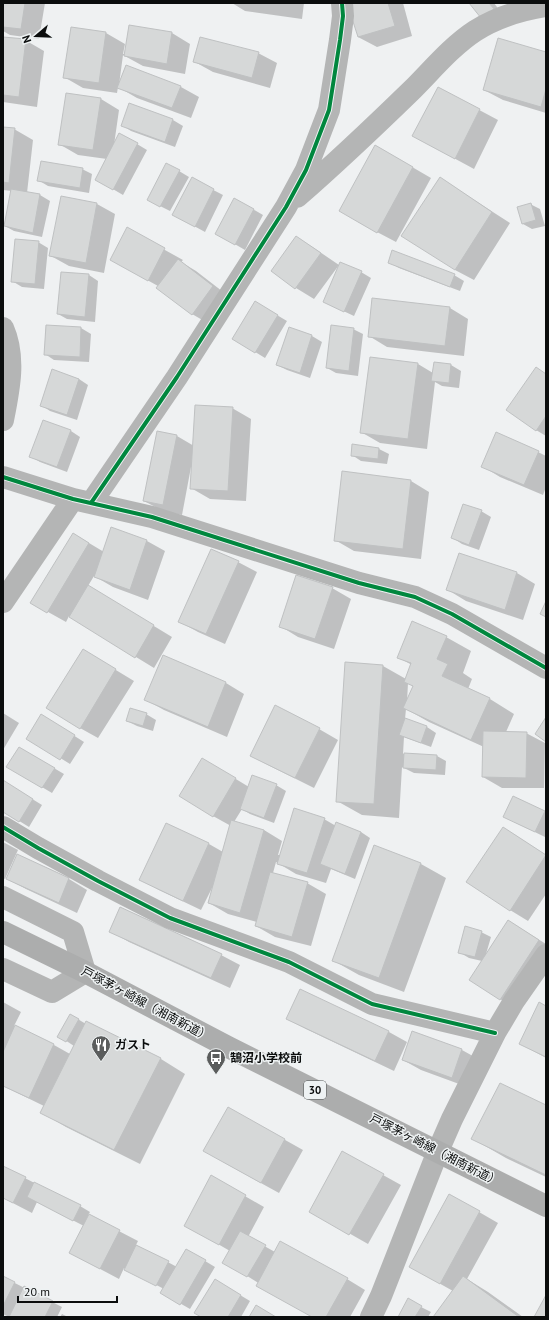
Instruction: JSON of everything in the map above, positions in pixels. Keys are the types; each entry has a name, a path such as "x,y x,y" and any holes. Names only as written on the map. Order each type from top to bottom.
{"main road":[{"name":"戸塚茅ヶ崎線（湘南新道）","path":"3,932 85,972 228,1047 546,1206"}],"street":[{"path":"3,602 177,378 286,207 306,170 329,110 339,48 342,3"},
{"path":"286,207 338,162 451,51 474,32 498,18 531,8 546,6"},
{"path":"3,328 8,339 11,365 8,397 3,420"},
{"path":"3,477 82,501 152,517 359,583 416,597 452,614 546,668"},
{"path":"3,827 98,881 170,918 289,962 372,1004 495,1033"},
{"path":"3,897 72,932 85,972 52,992 3,970"},
{"path":"371,1317 381,1296 438,1151 495,1033 514,1001 546,955"}],"building":[{"path":"3,3 25,3 21,29 3,27"},
{"path":"347,3 388,3 395,26 358,37"},
{"path":"469,3 489,3 494,9 481,18"},
{"path":"129,25 172,32 167,64 124,56"},
{"path":"71,27 106,32 99,83 63,78"},
{"path":"3,37 26,39 19,97 3,95"},
{"path":"200,37 259,52 252,78 193,62"},
{"path":"498,38 546,52 546,89 541,107 483,90"},
{"path":"126,65 181,86 172,108 117,88"},
{"path":"438,87 480,109 455,159 412,136"},
{"path":"66,93 101,98 93,150 58,145"},
{"path":"129,103 173,119 165,142 121,126"},
{"path":"3,127 15,128 9,183 3,182"},
{"path":"119,133 138,143 113,190 95,180"},
{"path":"375,145 413,167 377,233 339,211"},
{"path":"41,161 83,168 80,188 37,181"},
{"path":"166,163 180,170 160,207 147,200"},
{"path":"192,177 214,189 195,227 172,215"},
{"path":"440,177 492,212 455,270 401,236"},
{"path":"11,189 40,194 33,233 4,226"},
{"path":"61,196 97,203 86,263 49,256"},
{"path":"234,198 254,209 235,245 215,234"},
{"path":"531,203 536,220 522,224 517,207"},
{"path":"127,227 165,248 148,281 110,260"},
{"path":"296,236 321,253 295,289 271,271"},
{"path":"15,239 39,241 35,284 11,282"},
{"path":"392,250 455,274 450,287 388,263"},
{"path":"178,259 213,286 192,315 156,288"},
{"path":"340,262 362,271 344,312 323,302"},
{"path":"61,272 89,274 85,317 57,314"},
{"path":"372,298 450,307 445,346 368,337"},
{"path":"255,301 278,315 255,353 232,339"},
{"path":"46,325 81,327 80,357 44,355"},
{"path":"331,325 354,328 349,371 326,368"},
{"path":"289,327 312,335 300,373 276,365"},
{"path":"370,357 418,363 408,439 360,433"},
{"path":"434,362 451,364 449,383 431,381"},
{"path":"536,367 546,374 546,416 536,431 506,410"},
{"path":"52,369 79,379 67,415 40,406"},
{"path":"195,405 233,407 228,491 190,489"},
{"path":"43,420 71,430 57,467 29,457"},
{"path":"157,431 177,435 163,505 143,501"},
{"path":"496,432 539,451 524,485 481,467"},
{"path":"352,444 379,448 378,459 351,456"},
{"path":"342,471 411,480 403,549 334,541"},
{"path":"463,504 482,510 469,545 451,538"},
{"path":"111,527 147,540 130,590 94,577"},
{"path":"73,533 89,543 47,613 30,603"},
{"path":"211,549 239,561 206,634 178,622"},
{"path":"459,553 517,572 505,610 446,590"},
{"path":"296,575 333,587 315,639 279,627"},
{"path":"88,585 154,625 135,658 69,617"},
{"path":"546,601 546,617 540,614"},
{"path":"412,621 447,636 437,659 448,664 442,676 490,698 471,740 403,708 413,686 404,682 411,663 397,658"},
{"path":"83,649 116,669 80,729 46,708"},
{"path":"163,655 226,682 208,727 144,700"},
{"path":"345,662 383,665 374,804 336,802"},
{"path":"275,705 320,728 295,778 250,756"},
{"path":"130,708 147,713 143,726 126,721"},
{"path":"41,714 75,735 60,760 26,739"},
{"path":"546,717 546,742 535,734"},
{"path":"405,718 427,726 421,743 399,735"},
{"path":"483,731 527,732 526,778 482,777"},
{"path":"19,747 55,768 42,788 6,767"},
{"path":"404,753 437,755 436,770 403,768"},
{"path":"202,758 236,778 213,817 179,796"},
{"path":"252,775 277,784 264,818 240,809"},
{"path":"3,780 33,799 19,822 3,812"},
{"path":"513,796 545,811 535,832 503,817"},
{"path":"294,808 325,818 307,873 277,864"},
{"path":"231,820 264,830 240,913 208,903"},
{"path":"336,822 361,832 345,874 320,864"},
{"path":"166,823 209,843 183,901 139,880"},
{"path":"503,827 546,855 510,911 466,882"},
{"path":"374,845 421,863 379,978 332,961"},
{"path":"17,854 69,878 59,903 6,879"},
{"path":"270,872 308,882 292,937 255,926"},
{"path":"120,907 222,954 211,978 109,932"},
{"path":"508,920 539,940 500,1000 469,980"},
{"path":"465,926 482,931 475,957 458,953"},
{"path":"300,989 389,1031 375,1061 286,1019"},
{"path":"539,1002 546,1006 546,1057 519,1044"},
{"path":"70,1014 79,1019 66,1042 57,1037"},
{"path":"86,1021 161,1058 114,1150 40,1113"},
{"path":"15,1025 54,1044 29,1098 3,1086 3,1052"},
{"path":"412,1031 462,1049 452,1078 402,1060"},
{"path":"500,1083 546,1105 546,1175 471,1139"},
{"path":"228,1107 285,1139 261,1183 203,1151"},
{"path":"342,1151 384,1174 349,1235 309,1212"},
{"path":"3,1166 26,1177 13,1203 3,1198"},
{"path":"211,1175 246,1195 219,1245 184,1226"},
{"path":"34,1182 81,1205 73,1221 27,1197"},
{"path":"449,1194 480,1211 440,1284 409,1267"},
{"path":"89,1214 120,1230 100,1269 69,1253"},
{"path":"240,1231 266,1245 247,1277 222,1263"},
{"path":"280,1241 348,1278 326,1317 312,1317 256,1286"},
{"path":"136,1245 169,1261 156,1286 124,1270"},
{"path":"186,1249 206,1260 180,1305 160,1293"},
{"path":"3,1276 15,1282 3,1306"},
{"path":"463,1276 519,1317 433,1317"},
{"path":"215,1279 241,1295 228,1317 201,1317 194,1313"},
{"path":"24,1286 53,1301 45,1317 9,1317"},
{"path":"546,1295 546,1317 534,1317"},
{"path":"408,1298 422,1306 415,1317 398,1317"},
{"path":"256,1305 276,1317 249,1317"}],"cycle path":[{"path":"91,503 177,377 286,207 306,170 329,110 343,16 342,3"},
{"path":"3,477 73,499 152,517 359,583 415,597 452,614 546,668"},
{"path":"3,827 98,881 170,918 289,962 372,1004 495,1033"}],"place":[{"name":"ガスト","path":"101,1062"},
{"name":"鵠沼小学校前","path":"216,1075"}]}
